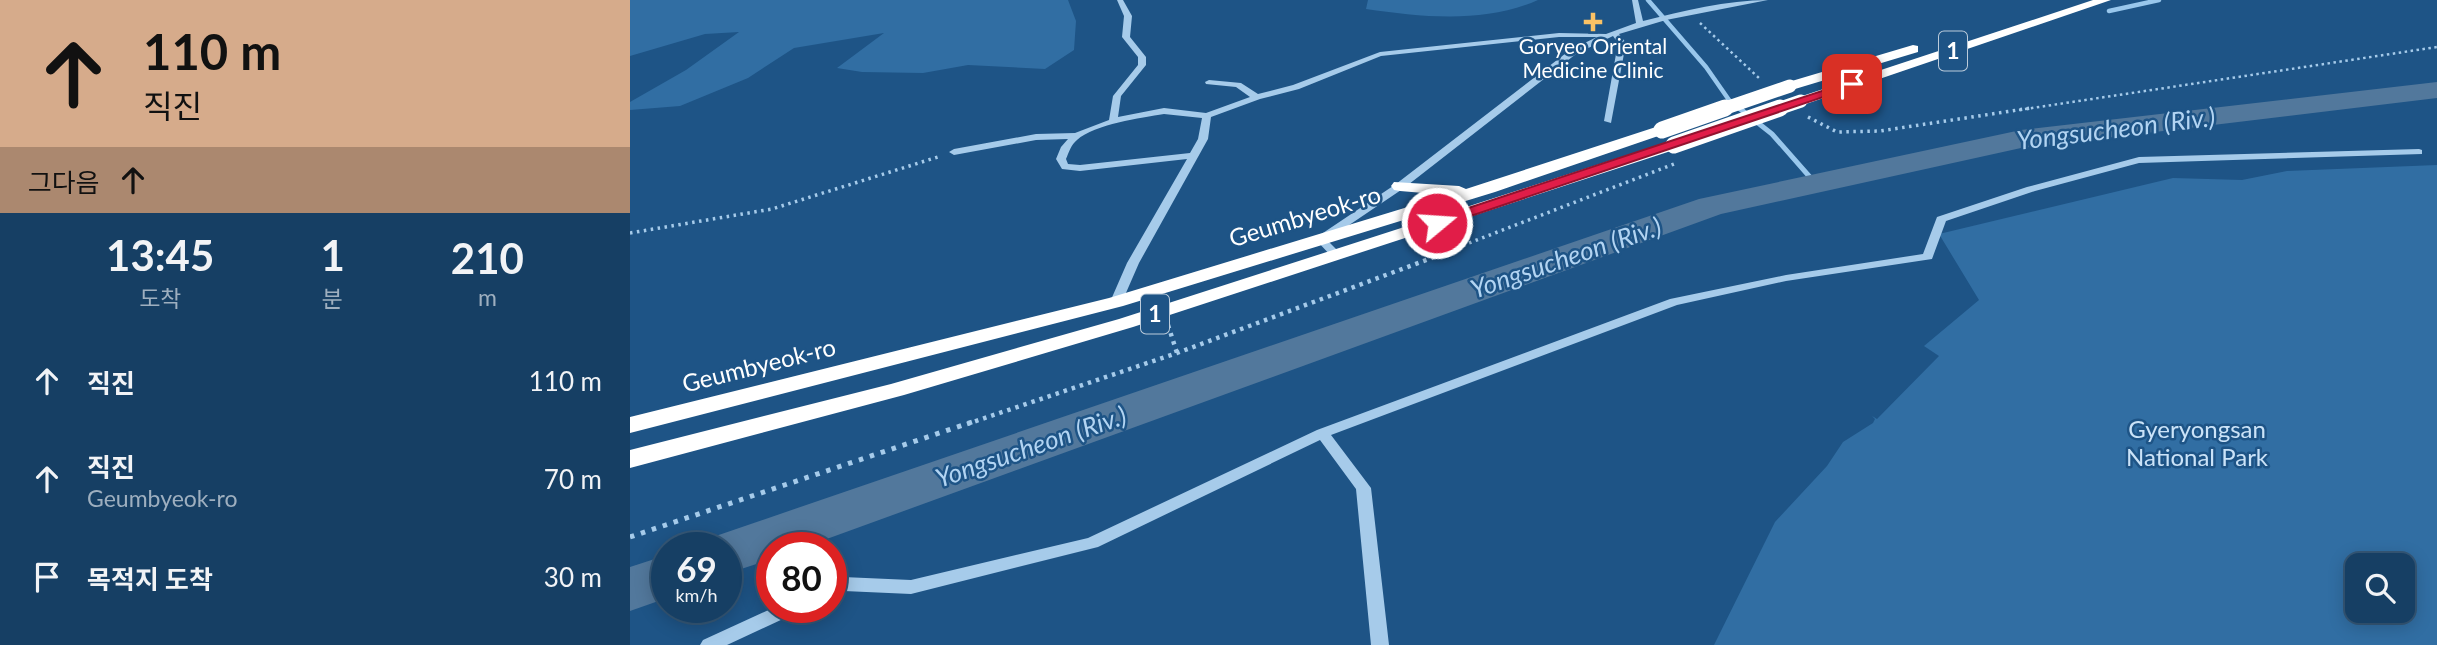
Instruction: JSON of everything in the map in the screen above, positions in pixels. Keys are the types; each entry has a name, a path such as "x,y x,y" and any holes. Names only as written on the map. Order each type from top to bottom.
{"highway":[{"name":"Geumbyeok-ro","path":"630,459 896,390 1126,323 1337,256 1672,146 1790,86 1929,45 2064,0"},
{"name":"1","path":"1672,146 1802,107 2105,0"},
{"name":"Geumbyeok-ro","path":"630,425 1116,302 1489,188 1672,146"},
{"path":"1400,186 1457,192 1489,188"}],"street":[{"path":"1113,121 1117,96 1143,65 1142,57 1126,37 1128,16 1120,0"},
{"path":"1634,0 1640,24"},
{"path":"1337,256 1321,239 1400,186 1573,52 1603,35 1640,24 1765,0"},
{"path":"1608,121 1622,43 1614,32"},
{"path":"954,152 1036,137 1076,136 1113,121 1164,111 1207,116 1296,86 1352,62 1400,50 1559,35 1603,35"},
{"path":"1209,82 1238,85 1257,97"},
{"path":"1116,302 1133,263 1203,139 1207,116"},
{"path":"1076,136 1066,147 1061,159 1065,167 1080,168 1191,156"},
{"path":"847,584 911,587 1092,542 1322,433 1674,302 1786,278 1928,257 1941,219 2139,160 2419,152"},
{"path":"1322,433 1363,488 1380,645"},
{"path":"709,645 757,623"}],"path":[{"path":"1687,15 1768,85"},
{"path":"1802,107 1837,132 1880,131 2437,47"},
{"path":"630,537 1177,353 1323,300 1672,146"},
{"path":"630,233 772,209 954,152"},
{"path":"1167,321 1177,353"}],"green space":[{"path":"630,0 1068,0 1076,21 1074,50 1045,69 968,65 923,73 862,72 837,68 884,33 794,48 748,78 680,106 630,110 630,102 686,70 739,32 705,34 630,56"},
{"path":"1368,0 1538,0 1496,13 1431,16 1366,9"},
{"name":"Gyeryongsan National Park","path":"2437,165 2437,645 1714,645 1775,522 1827,466 1843,442 1873,423 1875,419 1872,416 1877,419 1939,356 1924,346 1979,300 1939,234 2173,178 2242,180 2287,171"}],"waterway":[{"path":"1648,0 1706,67 1729,100 1742,110"},
{"path":"2109,11 2159,0"},
{"name":"Yongsucheon (Riv.)","path":"742,548 1711,206 2021,139 2437,90"},
{"path":"1739,108 1772,134 1816,184"},
{"name":"Yongsucheon (Riv.)","path":"630,589 651,582"}],"place":[{"name":"Goryeo Oriental Medicine Clinic","path":"1593,22"}],"route":[{"path":"1437,223 1852,84"}]}
